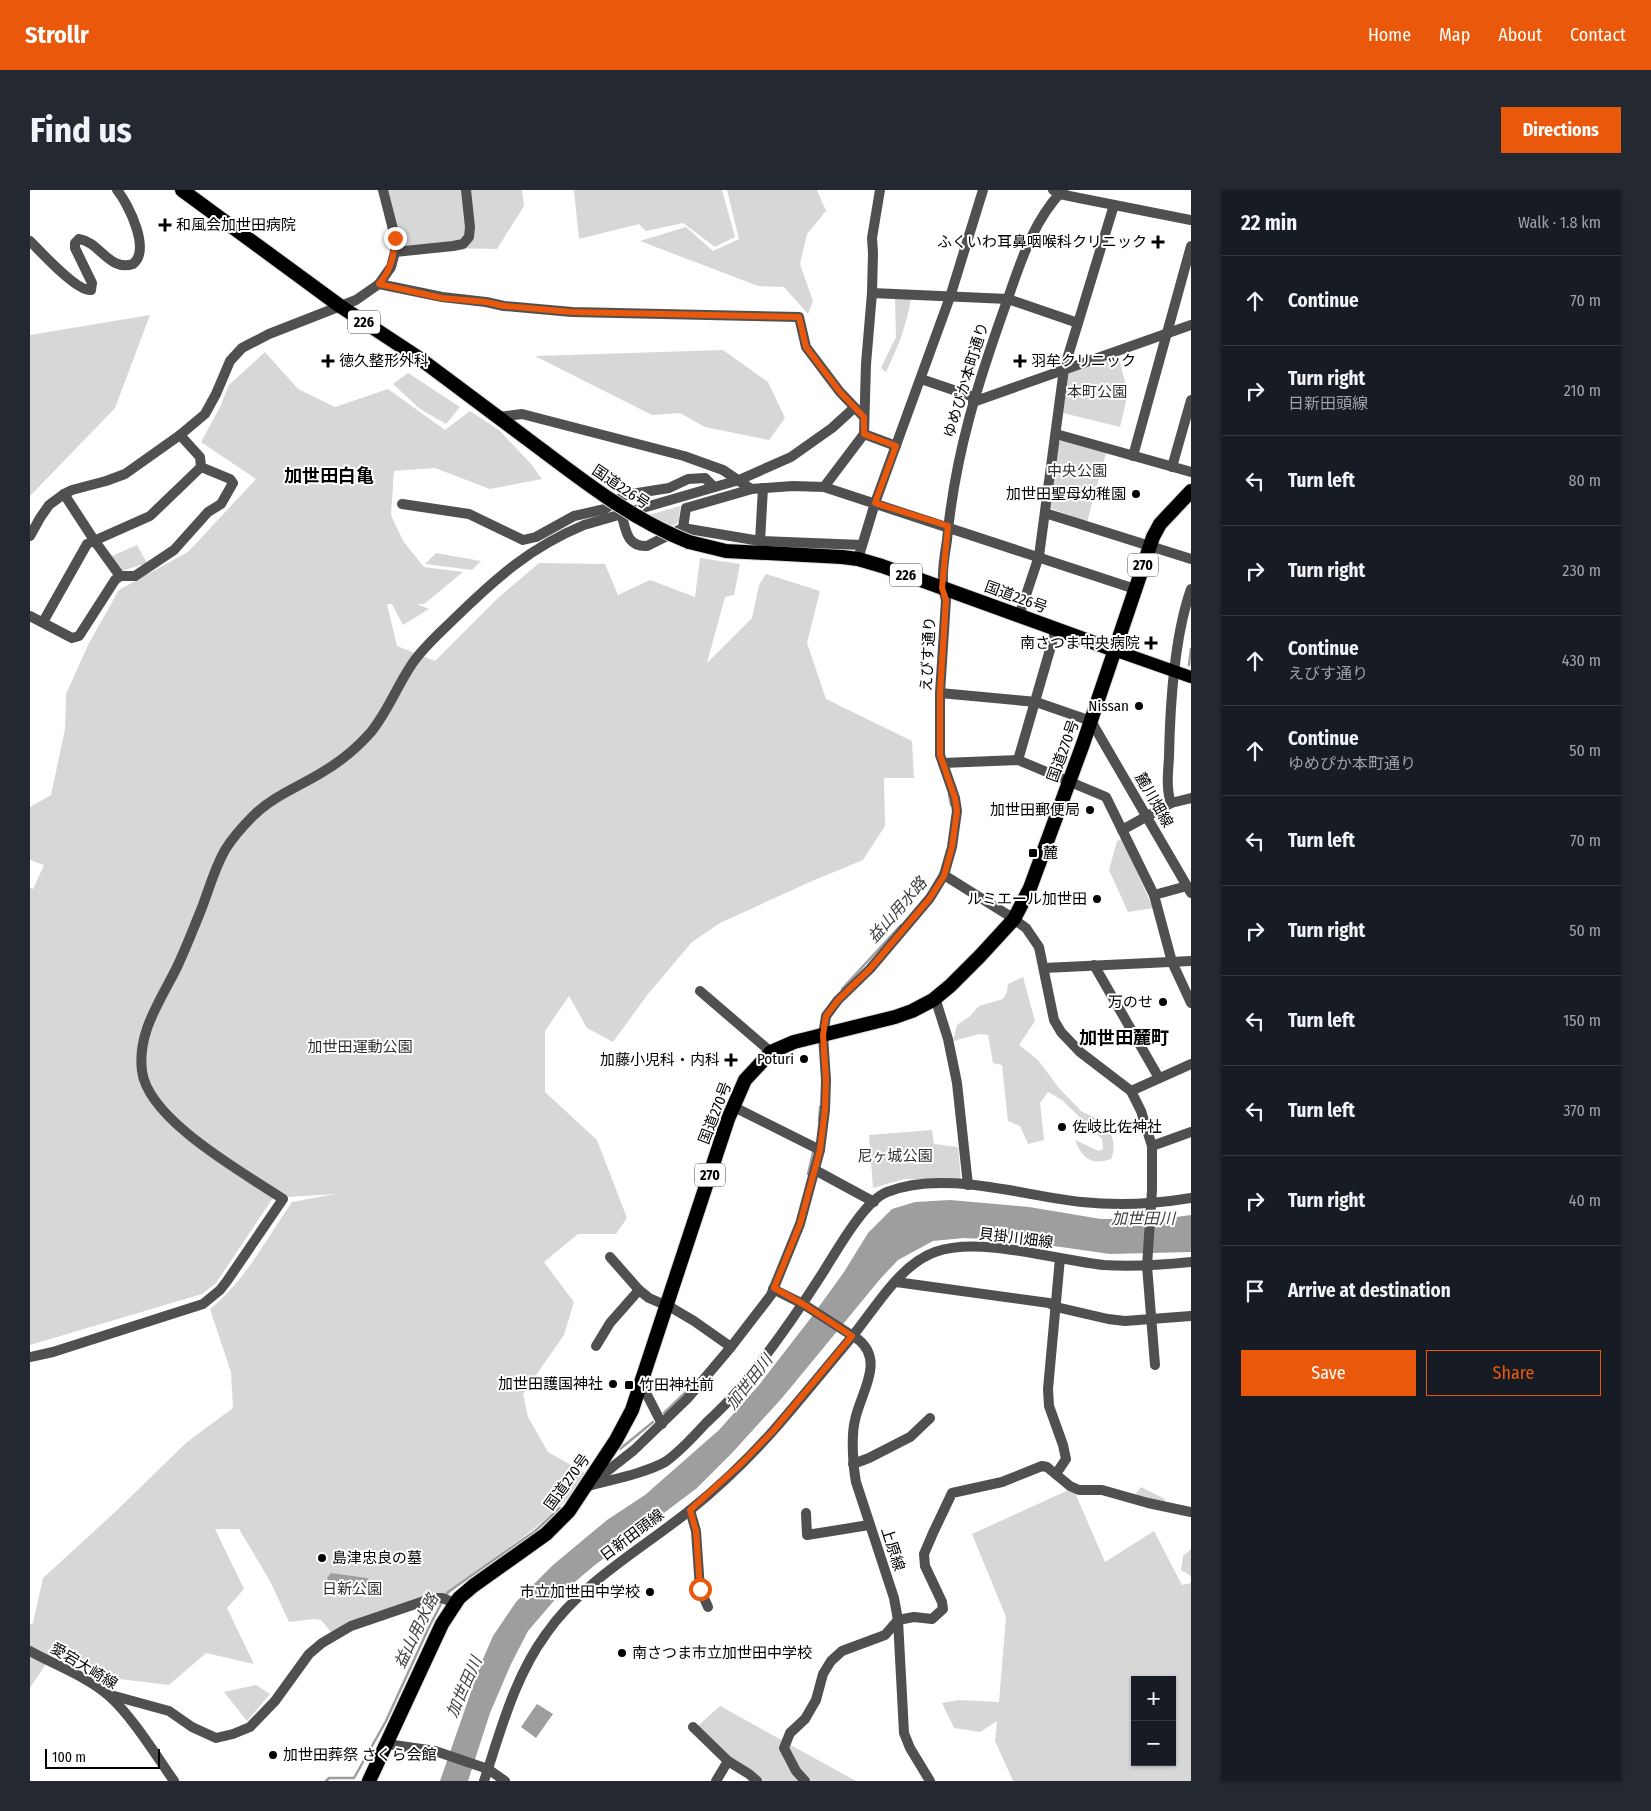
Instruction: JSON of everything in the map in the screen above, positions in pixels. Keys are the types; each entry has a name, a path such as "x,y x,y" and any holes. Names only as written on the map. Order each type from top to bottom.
{"highway":[{"name":"国道226号","path":"182,190 340,306 419,358 638,519 664,533 689,542 726,551 858,559 1114,650"},
{"name":"国道270号","path":"369,1781 442,1624 449,1600 473,1586 552,1528 569,1511 616,1440 632,1410 732,1106 745,1080 771,1052 794,1042 896,1017 934,1000 968,968 1014,919 1030,888 1091,721 1150,545 1160,524 1191,491"}],"main road":[{"path":"1114,650 1182,674"}],"street":[{"path":"30,241 72,282 82,290 90,290 92,283 75,248 76,241 82,239 115,264 122,266 128,266 136,262 141,250 139,236 117,190"},
{"path":"30,536 50,505 64,494 125,474 180,435 205,414 230,361 242,348 269,334 356,300 379,284 391,267 395,238 383,190"},
{"path":"394,252 463,244 469,237 470,227 466,190"},
{"path":"824,488 864,434 866,364 874,253 872,238 880,190"},
{"path":"858,559 875,503 950,297 983,190"},
{"path":"1059,191 1114,206 1191,220"},
{"name":"ゆめぴか本町通り","path":"942,588 957,462 973,400 1021,261 1034,230 1059,191"},
{"path":"1019,616 1039,556 1064,369 1114,206"},
{"path":"1133,456 1165,334 1191,246"},
{"path":"379,284 442,298 572,312 799,317 806,347 819,367 864,417"},
{"path":"872,293 1008,299 1078,323"},
{"path":"921,379 973,400 1191,325"},
{"path":"1172,467 1191,400"},
{"path":"30,1357 54,1352 203,1304 220,1290 227,1281 283,1199 180,1129 148,1091 142,1071 143,1046 151,1016 177,966 200,914 218,864 225,850 239,831 279,796 333,766 356,748 385,712 413,662 431,641 513,565 532,551 565,533 621,513 739,480 791,457 832,428 854,408"},
{"path":"498,417 522,414 684,456 723,470 739,480 758,488"},
{"path":"864,434 896,446"},
{"path":"1056,434 1191,472"},
{"path":"180,435 200,457 201,467"},
{"path":"43,622 88,544 150,516 201,467"},
{"path":"30,616 72,638 78,636 115,580 120,576 135,576 174,550 208,512 221,504 233,483 230,479 201,467"},
{"path":"402,504 469,514 523,540 536,537 574,516 605,510 625,496 669,488 688,479 705,478 714,487"},
{"path":"684,528 686,508 758,488 799,486 824,488 948,526 1135,589"},
{"path":"758,488 760,541"},
{"path":"64,494 120,576"},
{"path":"621,513 630,540 640,546 647,546 684,528 760,541 862,545"},
{"path":"1045,513 1150,545 1191,560"},
{"name":"えびす通り","path":"589,1482 606,1472 687,1400 731,1348 771,1295 800,1224 820,1150 826,1103 823,1035 826,1016 838,1000 870,969 930,898 944,876 952,847 957,811 955,798 940,755 940,693 946,600 942,588"},
{"path":"1171,803 1168,789 1169,750 1182,674 1181,631 1191,589"},
{"path":"1018,760 1056,629"},
{"path":"940,693 1036,702 1091,721"},
{"name":"麓川畑線","path":"1091,721 1189,889"},
{"path":"943,763 1018,760 1106,797 1154,895 1172,962 1191,1003"},
{"path":"1122,830 1147,818 1171,803 1191,798"},
{"path":"944,876 1014,919 1034,937 1039,947 1054,1020 1061,1032 1080,1052 1131,1091 1146,1126 1152,1146 1151,1206 1147,1263 1155,1365"},
{"path":"1154,895 1189,889"},
{"path":"1044,968 1191,961"},
{"path":"1094,965 1159,1078"},
{"path":"700,991 771,1052"},
{"path":"934,1000 948,1039 957,1083 968,1185"},
{"path":"1131,1091 1191,1064"},
{"path":"732,1106 820,1150"},
{"path":"1152,1146 1191,1132"},
{"path":"815,1170 874,1202"},
{"path":"589,1482 636,1473 665,1461 696,1434 740,1389 805,1305 859,1218 885,1193 900,1187 919,1184 1001,1188 1081,1202 1151,1206 1191,1198"},
{"name":"貝掛川畑線","path":"849,1337 896,1282 922,1258 936,1252 950,1249 991,1248 1104,1265 1191,1262"},
{"path":"610,1257 639,1290 649,1298 694,1321 731,1348"},
{"path":"1056,1474 1066,1458 1049,1406 1048,1389 1060,1258"},
{"path":"896,1282 1049,1304 1108,1319 1125,1321 1191,1316"},
{"name":"上原線","path":"774,1288 805,1305 849,1337 865,1346 870,1367 868,1383 855,1419 853,1464 856,1482 894,1598 898,1620 904,1733 910,1748 930,1781"},
{"path":"596,1346 610,1324 639,1290"},
{"name":"日新田頭線","path":"484,1781 485,1768 524,1669 562,1613 594,1583 690,1510 753,1452 773,1431 849,1337"},
{"path":"640,1386 645,1391 662,1424"},
{"path":"853,1464 876,1455 910,1437 930,1418"},
{"path":"805,1781 796,1771 784,1748 790,1733 805,1720 816,1700 823,1674 831,1661 842,1651 885,1635 898,1620 914,1617 932,1619 942,1609 942,1602 925,1566 924,1554 932,1532 952,1493 1002,1482 1042,1466 1056,1474 1070,1486 1079,1490 1102,1490 1148,1503 1191,1512"},
{"path":"690,1510 696,1531 700,1589 708,1607"},
{"path":"806,1513 807,1535 869,1524"},
{"path":"107,1694 169,1711 192,1727 216,1738 234,1734 250,1727 275,1700 309,1654 322,1643 351,1626 372,1618 433,1598 449,1600"},
{"name":"愛宕大崎線","path":"30,1651 87,1681 107,1694 124,1713 174,1781"},
{"path":"693,1727 728,1761 749,1774 756,1781"},
{"path":"387,1744 436,1751 485,1768 505,1781"},
{"path":"716,1781 728,1761"}],"green space":[{"path":"388,190 522,190 524,206 497,249 400,247"},
{"path":"574,190 722,190 735,237 715,247 683,223 646,231 639,224 579,239"},
{"path":"727,190 817,190 826,211 807,234 800,264 813,301 808,314 784,287 758,286 640,241 686,227 713,251 739,239"},
{"path":"895,299 911,299 901,337 886,372 881,368 896,337"},
{"path":"150,315 115,408 30,496 30,335"},
{"path":"723,350 768,382 785,418 769,440 705,427 680,413 652,415 535,356"},
{"path":"265,352 298,389 335,407 388,389 445,430 470,411 499,430 531,464 542,479 490,489 435,468 394,471 391,515 403,541 424,567 463,572 424,604 417,604 429,609 403,625 392,604 387,604 397,646 435,661 498,598 539,563 605,564 618,595 650,580 695,597 700,558 740,564 734,595 725,597 707,663 752,618 759,585 766,574 820,591 807,643 826,699 912,741 914,778 884,778 885,826 863,860 720,923 692,942 648,994 613,1042 587,1028 569,996 545,1031 545,1092 597,1140 627,1218 616,1234 578,1234 544,1262 574,1302 564,1335 523,1394 528,1417 548,1452 585,1473 570,1496 541,1523 448,1595 441,1595 331,1632 321,1620 289,1622 270,1581 239,1529 215,1529 244,1589 227,1608 254,1664 206,1653 169,1685 119,1679 54,1652 30,1688 30,1625 33,1623 43,1578 187,1442 233,1408 231,1372 210,1309 223,1298 245,1272 292,1202 335,1194 273,1198 216,1283 202,1294 30,1345 30,888 33,889 44,865 30,860 30,807 51,795 65,729 66,694 89,643 119,590 188,552 256,479 201,442 220,407 229,385"},
{"name":"本町公園","path":"1118,355 1128,393 1120,427 1063,413 1070,372"},
{"path":"408,373 460,407 446,424 420,409 393,384"},
{"name":"中央公園","path":"1062,440 1106,453 1087,522 1050,508 1059,442"},
{"path":"680,506 679,522 672,526 649,515"},
{"path":"137,545 147,563 122,571 112,556"},
{"path":"436,553 481,561 472,570 425,564"},
{"path":"1122,839 1153,908 1128,912 1109,870 1117,841"},
{"path":"1023,977 1035,1021 1019,1045 1038,1060 1059,1088 1081,1111 1105,1122 1113,1140 1114,1149 1111,1159 1098,1162 1084,1156 1075,1140 1099,1151 1103,1149 1102,1139 1062,1100 1048,1092 1040,1103 1044,1140 1028,1144 1020,1126 1008,1121 1002,1065 993,1063 988,1035 980,1034 953,1041 957,1025 969,1017 979,1006 1003,999 1007,992 1008,984"},
{"name":"尼ヶ城公園","path":"932,1130 934,1144 958,1147 961,1180 904,1179 873,1188 869,1135"},
{"path":"1141,1487 1165,1499 1164,1503 1135,1495"},
{"path":"1073,1488 1105,1562 1154,1531 1182,1585 1191,1583 1191,1781 1013,1781 995,1741 997,1721 980,1732 954,1728 942,1703 958,1700 999,1702 1006,1617 972,1534"},
{"path":"1191,1549 1191,1576 1181,1570 1183,1556"},
{"path":"256,1685 270,1694 247,1721 224,1692"},
{"path":"720,1706 856,1781 753,1781 691,1732"}],"shaded area":[{"path":"950,1200 1029,1207 1101,1219 1169,1218 1191,1215 1191,1252 1110,1254 1019,1241 964,1238 933,1241 898,1260 782,1398 697,1488 595,1565 558,1596 528,1631 511,1664 490,1713 468,1781 440,1781 480,1666 493,1636 516,1602 553,1565 607,1520 645,1495 719,1430 759,1385 810,1319 844,1272 868,1233 892,1209 915,1202"},
{"path":"331,1573 367,1578 372,1584 371,1590 369,1592 349,1595 336,1593 327,1578"},
{"path":"537,1704 553,1714 536,1738 521,1727"}],"waterway":[{"path":"1189,665 1191,649"},
{"name":"益山用水路","path":"949,795 951,805"},
{"name":"益山用水路","path":"842,989 901,925"},
{"name":"益山用水路","path":"819,1121 820,1107"},
{"name":"益山用水路","path":"808,1174 813,1153"},
{"name":"益山用水路","path":"664,1413 688,1390"},
{"name":"益山用水路","path":"620,1449 653,1422"},
{"name":"益山用水路","path":"446,1595 535,1531 560,1508"},
{"name":"益山用水路","path":"326,1781 329,1778 354,1778 386,1721 442,1602"}],"place":[{"name":"和風会加世田病院","path":"165,225"},
{"name":"ふくいわ耳鼻咽喉科クリニック","path":"1158,242"},
{"name":"徳久整形外科","path":"328,361"},
{"name":"羽牟クリニック","path":"1020,361"},
{"name":"加世田聖母幼稚園","path":"1136,494"},
{"name":"南さつま中央病院","path":"1151,643"},
{"name":"Nissan","path":"1139,706"},
{"name":"加世田郵便局","path":"1090,810"},
{"name":"麓","path":"1033,853"},
{"name":"ルミエール加世田","path":"1097,899"},
{"name":"万のせ","path":"1163,1002"},
{"name":"Poturi","path":"804,1059"},
{"name":"加藤小児科・内科","path":"731,1060"},
{"name":"佐岐比佐神社","path":"1062,1127"},
{"name":"加世田護国神社","path":"613,1384"},
{"name":"竹田神社前","path":"629,1385"},
{"name":"島津忠良の墓","path":"322,1558"},
{"name":"市立加世田中学校","path":"650,1592"},
{"name":"南さつま市立加世田中学校","path":"622,1653"},
{"name":"加世田葬祭 さくら会館","path":"273,1755"}],"district":[{"name":"加世田白亀","path":"329,476"},
{"name":"加世田麓町","path":"1124,1038"}],"route":[{"path":"395,238 391,267 379,284 442,298 572,312 799,317 806,347 819,367 864,417 864,434 896,446 875,503 948,526 942,588 946,600 940,693 940,755 955,798 957,811 952,847 944,876 930,898 870,969 838,1000 826,1016 823,1035 826,1080 824,1130 800,1224 774,1288 803,1304 852,1336 773,1431 741,1464 690,1510 696,1531 700,1589"}],"park label":[{"name":"加世田運動公園","path":"360,1047"},
{"name":"日新公園","path":"352,1589"}],"water label":[{"name":"加世田川","path":"1143,1218"},
{"name":"加世田川","path":"749,1382"},
{"name":"加世田川","path":"464,1687"}]}
